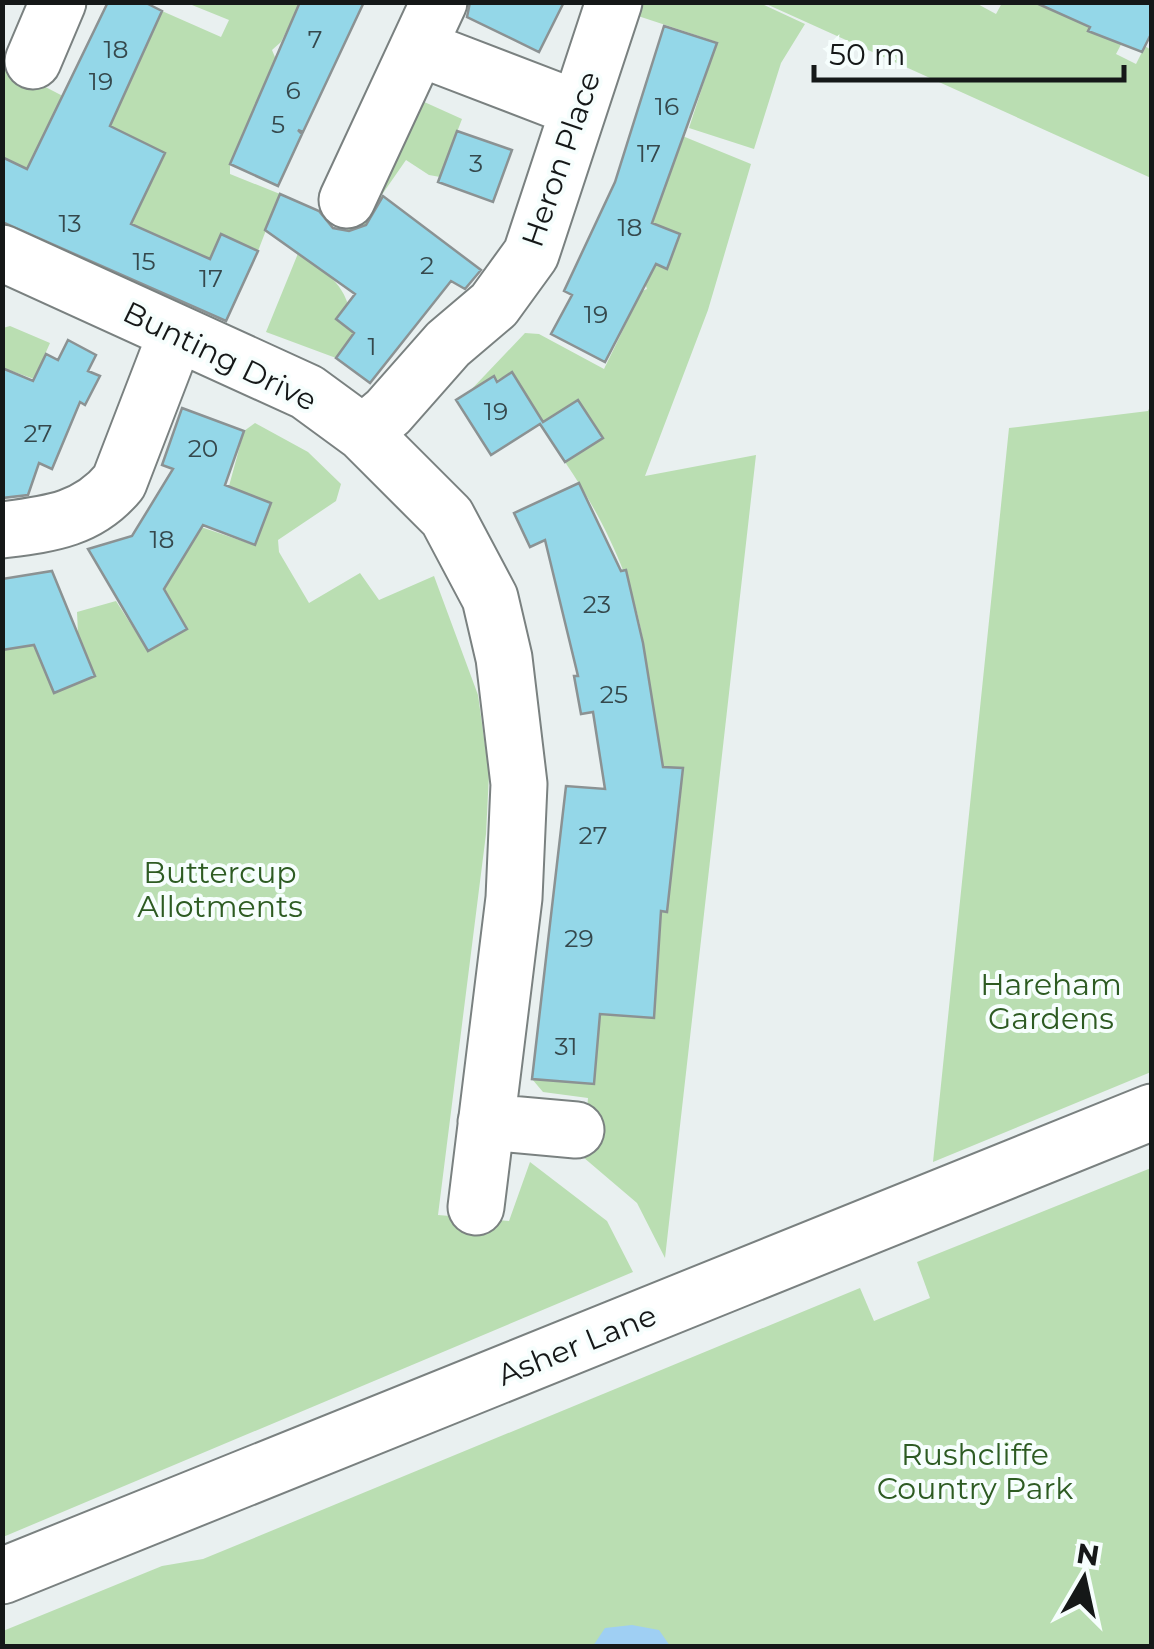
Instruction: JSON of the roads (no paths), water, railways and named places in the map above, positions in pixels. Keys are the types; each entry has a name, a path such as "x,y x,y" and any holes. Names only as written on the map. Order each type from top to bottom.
{"street":[{"path":"33,61 58,2"},
{"name":"Heron Place","path":"363,433 388,412 448,344 494,305 531,254 614,2"},
{"path":"346,200 429,25 499,76 578,109"},
{"name":"Bunting Drive","path":"2,254 307,392 363,433 447,518 490,598 504,658 519,784 514,898 476,1207"},
{"path":"2,530 77,518 102,503 119,482 176,334"},
{"name":"Asher Lane","path":"2,1576 1152,1112"},
{"path":"486,1122 576,1130"}],"water":[{"path":"632,1625 659,1630 670,1646 593,1646 605,1628"}],"park label":[{"name":"Buttercup Allotments","path":"220,889"},
{"name":"Hareham Gardens","path":"1051,1001"},
{"name":"Rushcliffe Country Park","path":"975,1471"}]}
